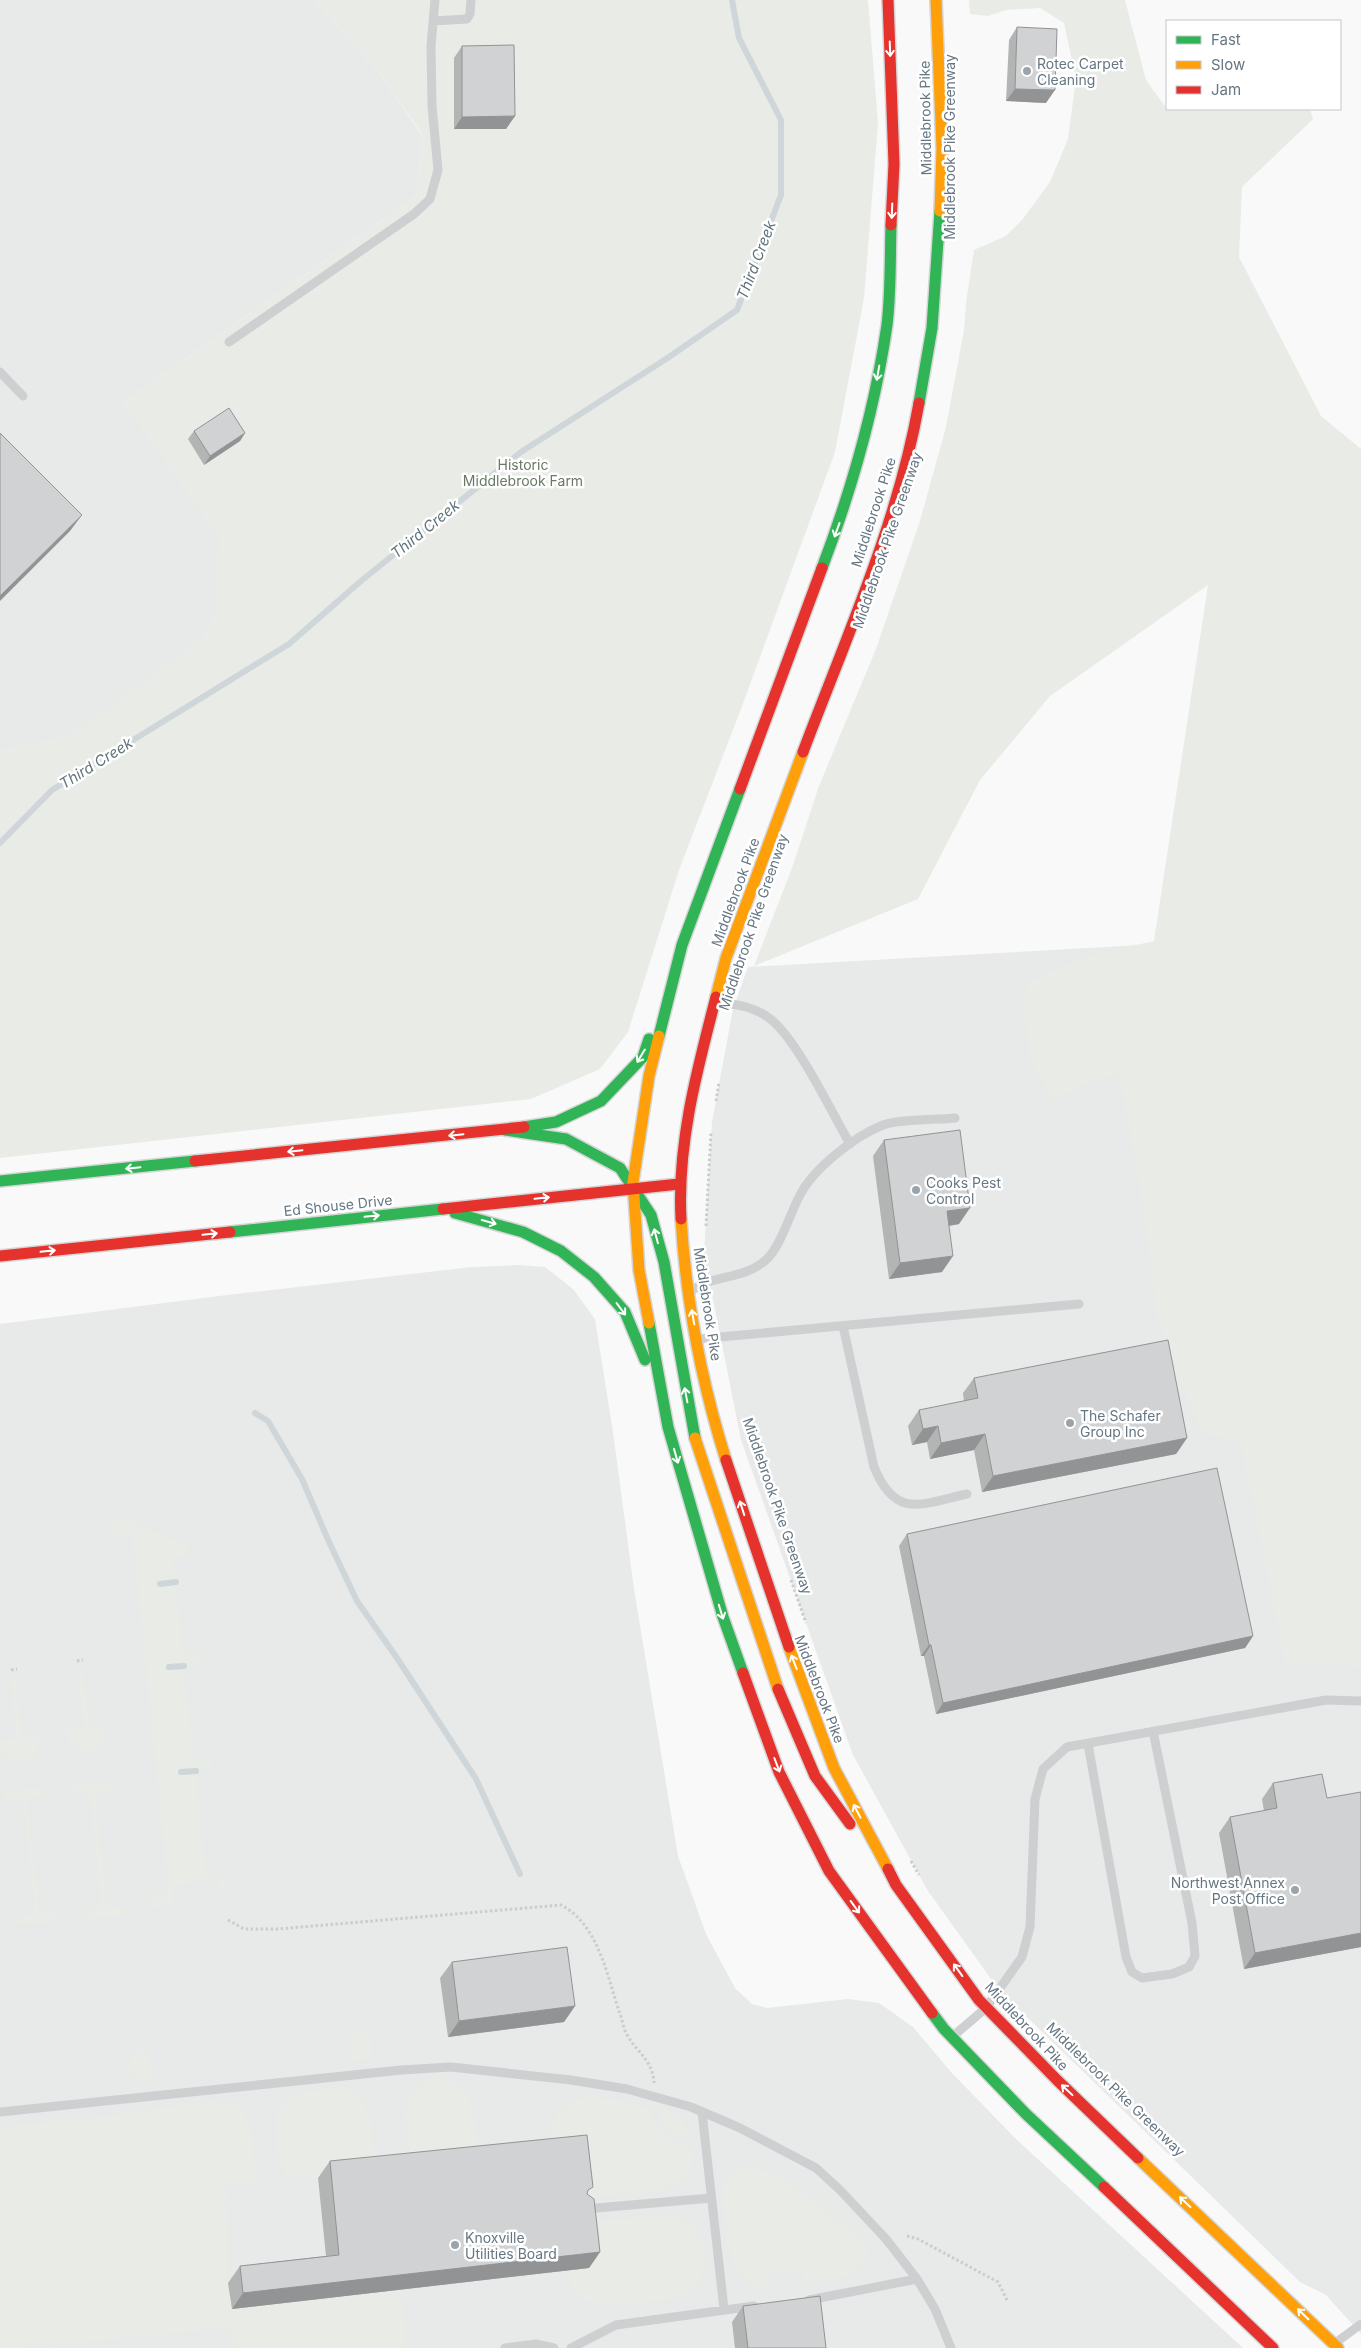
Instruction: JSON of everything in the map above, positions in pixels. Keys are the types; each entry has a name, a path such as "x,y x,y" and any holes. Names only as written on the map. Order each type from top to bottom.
{"main road":[{"name":"Middlebrook Pike","path":"888,0 894,164 887,323 870,419 840,521 682,945 649,1076 633,1189 639,1270 668,1427 723,1617 779,1772 829,1871 952,2037 1026,2114 1273,2348"},
{"name":"Middlebrook Pike","path":"936,0 942,149 940,230 932,328 914,430 884,535 726,958 693,1085 679,1184 684,1265 712,1416 773,1605 834,1768 896,1885 986,2008 1058,2081 1336,2346"},
{"path":"0,1181 505,1130 556,1122 602,1101 643,1057 682,945"},
{"path":"505,1130 566,1139 620,1168 651,1215 664,1262 692,1430 771,1673 815,1776 896,1885"},
{"name":"Ed Shouse Drive","path":"0,1256 679,1184"},
{"path":"442,1209 523,1232 561,1251 594,1277 625,1312 664,1409"}],"lane":[{"path":"229,342 414,214 430,199 438,170 432,106 435,0"},
{"path":"433,21 467,19 470,14 471,0"},
{"path":"0,372 23,396"},
{"path":"714,1003 735,1004 770,1018 792,1042 850,1144"},
{"path":"689,1293 701,1284 749,1271 766,1259 778,1245 787,1220 802,1191 828,1162 850,1144 884,1124 955,1118"},
{"path":"698,1340 1080,1304"},
{"path":"843,1326 874,1467 881,1484 890,1496 900,1503 916,1505 967,1494"},
{"path":"952,2037 986,2008 1022,1957 1030,1927 1035,1799 1043,1769 1067,1748 1326,1700 1361,1701"},
{"path":"1088,1744 1126,1957 1132,1972 1142,1978 1172,1974 1189,1967 1195,1956 1192,1923 1153,1732"},
{"path":"0,2112 129,2097 451,2067 571,2080 653,2094 740,2128 816,2168 840,2190 886,2239 917,2279 935,2309 951,2348"},
{"path":"702,2112 724,2309"},
{"path":"582,2209 711,2198"},
{"path":"797,2302 917,2279"},
{"path":"570,2348 616,2325 724,2309 760,2306"},
{"path":"1336,2346 1361,2324"},
{"path":"505,2348 536,2344 554,2348"}],"path":[{"path":"715,1103 720,1075"},
{"path":"705,1235 712,1122"},
{"name":"Middlebrook Pike Greenway","path":"791,1579 807,1626"},
{"path":"77,1661 83,1660"},
{"path":"11,1670 17,1669"},
{"path":"909,1857 923,1882"},
{"path":"228,1920 244,1929 278,1928 561,1905 571,1910 592,1938 603,1962 626,2033 652,2068 654,2084"},
{"path":"907,2236 918,2239 998,2282 1008,2302"}],"shaded area":[{"path":"0,0 315,0 378,71 422,135 416,196 124,402 276,618 74,752 0,770"},
{"path":"1195,942 1361,1519 1361,2334 1326,2295 1300,2282 999,1990 928,1891 853,1755 741,1440 704,1254 712,1122 733,1009 748,967"},
{"path":"519,1265 545,1267 573,1289 595,1319 613,1432 634,1589 678,1856 706,1934 735,1988 752,2004 767,2008 848,1999 879,2003 913,2027 951,2072 1015,2138 1243,2348 0,2348 0,1324 219,1296 472,1267"}],"green space":[{"name":"Historic Middlebrook Farm","path":"315,0 868,0 878,123 864,298 835,452 741,709 679,870 628,1032 600,1069 531,1099 0,1158 0,750 70,736 201,639 215,610 218,538 124,402 416,196 422,134 378,71"},
{"path":"969,0 1125,0 1146,80 1166,110 1310,110 1313,119 1242,187 1239,257 1321,416 1361,449 1361,1668 1335,1663 1286,1665 1240,1441 1202,1434 1157,1319 1144,1209 1119,1073 1078,1087 1053,1100 1031,1062 1022,1002 1028,982 1087,956 1154,941 1208,585 1050,696 980,780 918,899 754,966 792,868 819,786 876,649 920,521 946,427 964,330 974,250 1006,236 1022,220 1050,182 1068,139 1076,79 1064,23 1040,8 1006,10 988,16 970,14"},
{"path":"125,1519 189,1547 188,1556 173,1557 183,1655 198,1653 202,1658 198,1663 184,1665 194,1760 209,1759 213,1764 209,1768 196,1770 206,1875 223,1875 225,1891 223,1894 219,1892 217,1877 173,1886 174,1904 154,1908 151,1905 150,1897 169,1894 132,1534 116,1535 112,1526 115,1521"},
{"path":"82,1664 89,1728 107,1726 104,1743 98,1748 87,1751 75,1747 67,1738 65,1731 84,1728 77,1665"},
{"path":"15,1674 22,1738 40,1736 37,1753 33,1757 23,1760 8,1757 0,1749 0,1741 16,1738 10,1675"},
{"path":"107,1782 113,1784 110,1791 95,1793 107,1908 124,1907 126,1912 121,1916 87,1919 84,1913 102,1908 90,1793 75,1794 71,1791 71,1788 75,1785"},
{"path":"42,1788 45,1793 42,1797 27,1798 40,1914 54,1913 58,1918 54,1922 20,1925 17,1923 18,1918 35,1914 23,1799 8,1800 3,1795 7,1791"},
{"path":"354,2029 364,2030 371,2036 373,2052 367,2059 348,2063"},
{"path":"145,2048 155,2082 145,2082 137,2079 129,2070 131,2057 136,2052"},
{"path":"432,2078 448,2080 459,2086 467,2095 475,2119 478,2162 412,2169 406,2130 407,2105 411,2095 419,2086"},
{"path":"343,2087 353,2090 361,2097 366,2108 372,2135 375,2172 318,2178 286,2176 280,2163 276,2139 276,2123 279,2111 285,2102 294,2096 316,2090"},
{"path":"593,2096 648,2107 650,2115 659,2129 671,2139 686,2146 694,2147 691,2163 684,2176 673,2185 658,2191 581,2198 554,2154 551,2133 553,2123 564,2108 582,2098"},
{"path":"210,2101 226,2102 238,2108 246,2117 251,2128 255,2155 256,2184 226,2187 228,2283 232,2309 401,2289 407,2348 236,2348 232,2342 230,2328 27,2348 0,2348 0,2127 85,2119"},
{"path":"657,2108 664,2109 679,2118 687,2127 693,2139 681,2136 670,2129 661,2119"},
{"path":"758,2159 772,2163 802,2179 832,2202 866,2238 819,2195 794,2176 766,2162 746,2160"},
{"path":"739,2166 745,2169 767,2171 807,2196 868,2246 867,2254 863,2261 845,2276 822,2283 821,2281 813,2281 812,2284 803,2286 801,2270 768,2274 769,2288 754,2286 743,2278 735,2266 730,2250 722,2187"},
{"path":"670,2215 683,2220 693,2228 705,2250 706,2262 703,2274 696,2285 685,2294 675,2298 619,2305 596,2304 585,2300 577,2294 570,2284 566,2270 589,2267 584,2222"}],"building":[{"name":"Rotec Carpet Cleaning","path":"1017,27 1057,29 1055,90 1015,89"},
{"path":"514,45 515,116 462,117 462,46"},
{"path":"229,408 245,433 210,456 194,431"},
{"path":"0,433 82,515 0,596"},
{"name":"Cooks Pest Control","path":"960,1130 970,1208 947,1211 953,1256 900,1263 884,1140"},
{"name":"The Schafer Group Inc","path":"1168,1340 1187,1438 993,1476 985,1434 941,1443 938,1426 923,1429 919,1410 978,1398 974,1378"},
{"path":"1217,1468 1253,1636 943,1703 931,1645 929,1645 907,1534"},
{"name":"Northwest Annex Post Office","path":"1322,1774 1327,1798 1361,1792 1361,1933 1255,1953 1230,1817 1277,1808 1273,1783"},
{"path":"567,1947 575,2006 459,2021 452,1962"},
{"name":"Knoxville Utilities Board","path":"587,2135 593,2187 588,2190 587,2194 594,2199 600,2252 243,2293 240,2266 339,2255 330,2161"},
{"path":"820,2296 826,2348 748,2348 743,2306"}],"waterway":[{"name":"Third Creek","path":"0,843 52,790 289,644 361,581 521,452 666,359 737,310 781,195 781,120 739,38 732,0"},
{"path":"255,1413 268,1421 302,1479 357,1601 397,1658 476,1779 520,1874"},
{"path":"160,1584 176,1582"},
{"path":"169,1667 184,1666"},
{"path":"181,1772 196,1771"}],"traffic: fast":[{"path":"919,403 932,328 940,211"},
{"path":"822,568 853,478 876,387 887,325 890,288 891,225"},
{"path":"659,1036 682,945 740,789"},
{"path":"524,1127 556,1122 601,1101 643,1057 649,1039"},
{"path":"505,1130 566,1139 620,1168 651,1215 664,1262 695,1438"},
{"path":"0,1181 195,1161"},
{"path":"230,1232 443,1209"},
{"path":"455,1213 523,1232 561,1251 594,1277 625,1312 645,1360"},
{"path":"649,1323 668,1427 723,1617 743,1673"},
{"path":"932,2013 944,2029 1026,2114 1104,2187"}],"traffic: slow":[{"path":"936,0 942,149 940,211"},
{"path":"716,997 726,958 803,752"},
{"path":"649,1323 639,1270 633,1182 649,1076 659,1036"},
{"path":"681,1219 683,1249 696,1341 717,1431 726,1460"},
{"path":"695,1438 778,1689"},
{"path":"789,1647 834,1768 888,1869"},
{"path":"1138,2158 1338,2348"}],"traffic: jam":[{"path":"888,0 894,164 891,225"},
{"path":"803,752 853,623 884,536 910,448 919,403"},
{"path":"740,789 822,568"},
{"path":"681,1219 682,1163 685,1135 702,1052 716,997"},
{"path":"195,1161 524,1127"},
{"path":"443,1209 679,1184"},
{"path":"0,1256 230,1232"},
{"path":"726,1460 789,1647"},
{"path":"743,1673 779,1772 829,1871 932,2013"},
{"path":"778,1689 815,1776 850,1824"},
{"path":"888,1869 896,1885 979,2000 1058,2081 1138,2158"},
{"path":"1104,2187 1273,2348"}],"place":[{"name":"Rotec Carpet Cleaning","path":"1027,71"},
{"name":"Cooks Pest Control","path":"916,1190"},
{"name":"The Schafer Group Inc","path":"1070,1423"},
{"name":"Northwest Annex Post Office","path":"1295,1890"},
{"name":"Knoxville Utilities Board","path":"455,2245"}]}
